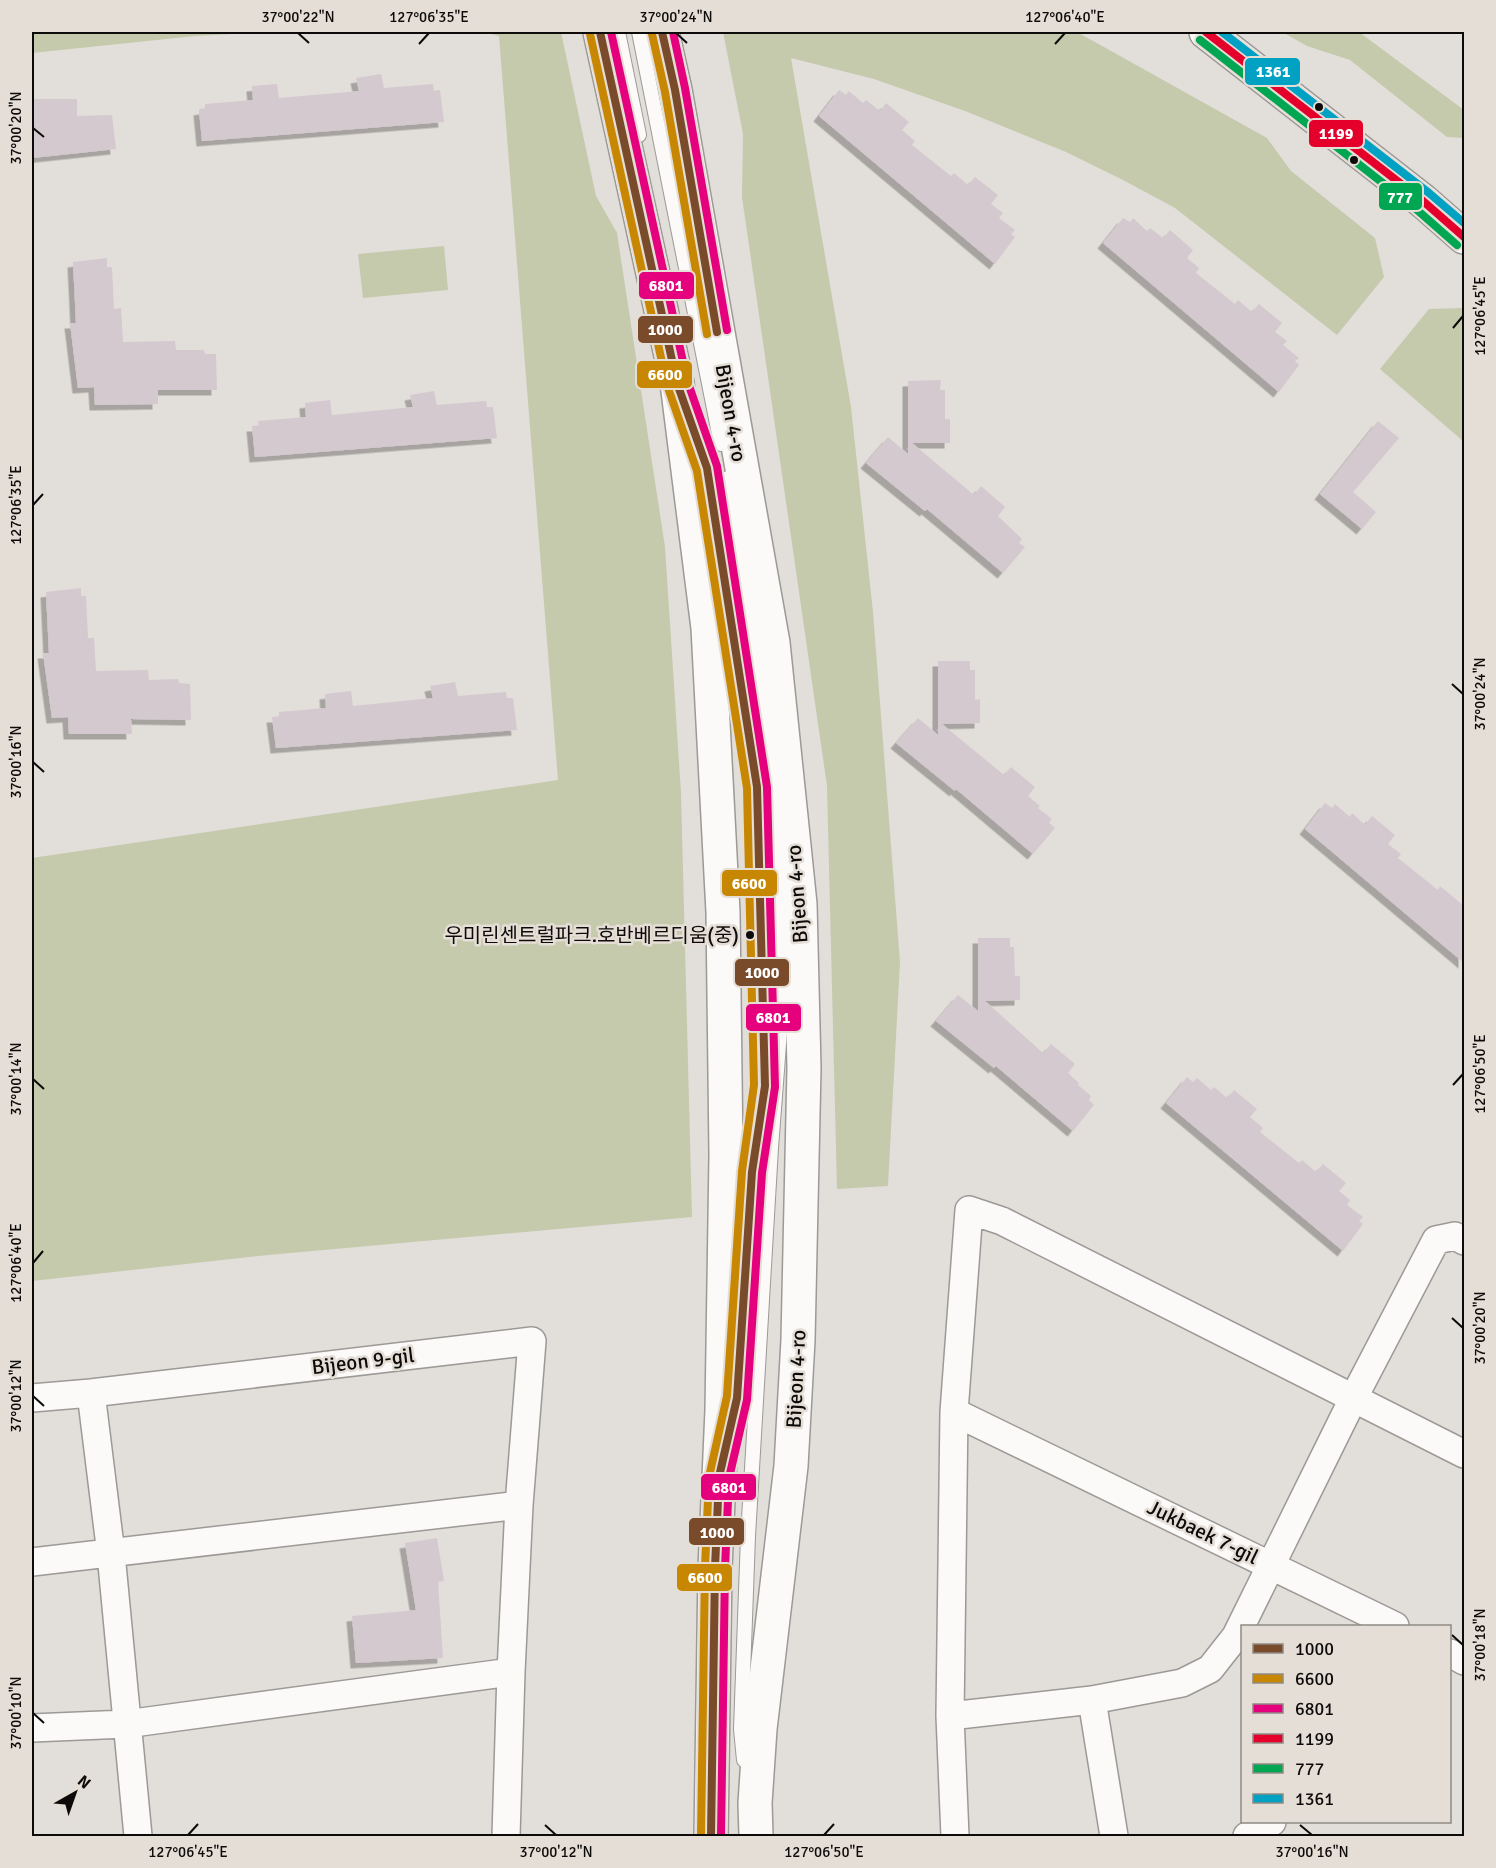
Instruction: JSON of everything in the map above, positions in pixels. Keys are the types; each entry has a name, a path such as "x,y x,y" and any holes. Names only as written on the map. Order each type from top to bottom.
{"main road":[{"path":"600,32 677,383 708,628 723,912 726,1155 722,1398 715,1568 711,1836"},
{"name":"Bijeon 4-ro","path":"662,32 675,90 772,643 800,904 804,1068 798,1340 791,1466 760,1730 755,1803 756,1836"},
{"path":"1206,32 1423,201 1464,237"}],"street":[{"path":"955,1836 950,1716 954,1412 969,1210 1002,1221 1464,1454"},
{"path":"1393,1625 1270,1564 1436,1240 1455,1236 1464,1241"},
{"name":"Bijeon 9-gil","path":"32,1398 532,1341 519,1505 506,1836"},
{"path":"90,1393 111,1554 138,1836"},
{"name":"Jukbaek 7-gil","path":"954,1412 1270,1564 1241,1625"},
{"path":"32,1563 519,1505"},
{"name":"Jukbaek 7-gil","path":"950,1716 1092,1700 1182,1683 1210,1669 1236,1636 1241,1625"},
{"path":"32,1728 126,1724 511,1672"},
{"path":"1092,1700 1114,1836"},
{"path":"1247,1836 1269,1823"}],"lane":[{"path":"618,32 707,468 757,787 765,1086 752,1172 737,1398 728,1676 726,1836"},
{"path":"639,32 726,468 773,789 781,922 783,992 771,1148 748,1536 741,1729 744,1767 744,1836"},
{"path":"677,383 707,468"},
{"path":"781,922 795,852"},
{"path":"719,1478 737,1398"},
{"path":"744,1767 755,1803"}],"green space":[{"path":"32,32 270,32 195,36 32,53"},
{"path":"483,32 561,32 596,196 617,233 665,547 681,793 692,1217 268,1255 32,1281 32,858 558,780 499,36"},
{"path":"723,32 1077,32 1267,138 1291,171 1375,238 1384,277 1337,335 1175,208 1123,180 1066,152 965,111 874,79 791,58 851,407 873,612 900,962 888,1186 837,1189 827,786 742,197 743,134"},
{"path":"1282,32 1359,32 1464,110 1464,138 1447,137 1350,60 1307,46"},
{"path":"444,246 448,290 363,298 358,254"},
{"path":"1463,308 1464,442 1380,369 1429,309"}],"building":[{"path":"381,74 384,88 433,84 434,91 440,90 444,122 202,141 199,110 205,109 205,104 253,100 252,86 277,84 279,98 359,91 356,78"},
{"path":"839,90 846,95 849,91 863,103 866,100 880,111 886,103 909,122 902,130 915,141 912,145 951,176 954,173 968,185 975,177 998,195 991,204 1003,213 999,218 1015,230 1011,234 1015,237 995,264 819,116"},
{"path":"32,99 77,99 77,116 112,115 116,149 32,158"},
{"path":"1123,218 1130,222 1133,218 1147,231 1150,228 1163,238 1170,230 1193,250 1187,258 1199,268 1196,273 1235,304 1238,300 1252,312 1259,304 1282,323 1275,332 1287,341 1283,345 1299,358 1295,361 1299,365 1279,392 1103,243"},
{"path":"107,258 107,267 112,267 114,309 121,308 123,342 175,341 176,350 204,350 205,354 216,354 217,390 158,390 158,404 95,405 94,387 78,388 70,323 76,323 73,262"},
{"path":"941,380 940,390 945,390 945,419 950,419 950,443 912,443 974,495 981,486 1005,507 998,516 1022,539 1019,543 1025,547 1003,573 927,509 925,511 866,463 888,437 908,454 908,381"},
{"path":"434,391 437,405 486,401 487,407 493,407 497,438 255,457 252,426 259,426 258,421 306,417 305,403 330,400 332,415 413,407 410,395"},
{"path":"1378,421 1399,438 1353,492 1376,512 1362,529 1320,494"},
{"path":"81,588 81,596 86,596 88,638 94,638 96,671 148,670 149,680 178,679 179,683 190,684 191,720 131,719 132,734 69,734 68,717 52,718 43,653 49,653 46,592"},
{"path":"938,661 970,661 970,670 975,670 975,700 980,699 980,723 942,724 1004,775 1011,767 1035,787 1028,796 1052,819 1049,823 1055,828 1033,854 956,789 955,791 896,743 918,718 938,735"},
{"path":"455,682 458,696 506,692 507,698 513,698 517,730 276,748 272,717 279,717 279,712 326,708 325,694 351,691 353,706 433,698 430,686"},
{"path":"1325,803 1332,808 1335,804 1350,817 1352,813 1365,825 1372,816 1395,835 1388,844 1401,854 1398,858 1438,890 1440,886 1464,906 1464,963 1305,829"},
{"path":"978,938 1010,938 1010,947 1014,947 1015,976 1020,976 1020,1000 985,1001 1043,1053 1051,1044 1075,1064 1068,1073 1091,1096 1089,1100 1094,1105 1073,1131 996,1066 994,1068 936,1021 958,995 978,1011"},
{"path":"1187,1077 1193,1082 1197,1078 1211,1090 1214,1087 1227,1098 1234,1090 1257,1109 1250,1117 1263,1128 1260,1132 1299,1163 1302,1160 1316,1172 1323,1164 1346,1183 1339,1191 1350,1200 1347,1205 1363,1217 1359,1221 1363,1224 1343,1251 1166,1103"},
{"path":"437,1538 444,1581 438,1582 443,1658 356,1663 352,1616 416,1610 405,1543"}],"transit line":[{"name":"1000","path":"600,32 677,383 707,468 757,787 765,1086 752,1172 737,1398 719,1477 715,1568 711,1836"},
{"name":"6801","path":"611,32 687,380 717,466 767,787 775,1087 762,1173 747,1400 729,1478 725,1568 721,1836"},
{"name":"1000","path":"662,32 675,90 717,332"},
{"name":"6801","path":"673,32 685,88 727,330"},
{"name":"1199","path":"1206,32 1423,201 1464,237"},
{"name":"1361","path":"1222,32 1429,193 1464,223"},
{"name":"6600","path":"590,34 667,385 697,471 747,788 754,1085 742,1171 727,1396 709,1477 705,1568 701,1836"},
{"name":"6600","path":"652,34 665,92 707,334"},
{"name":"777","path":"1200,40 1416,209 1457,245"}],"place":[{"name":"우미린센트럴파크.호반베르디움(중)","path":"750,935"}]}
